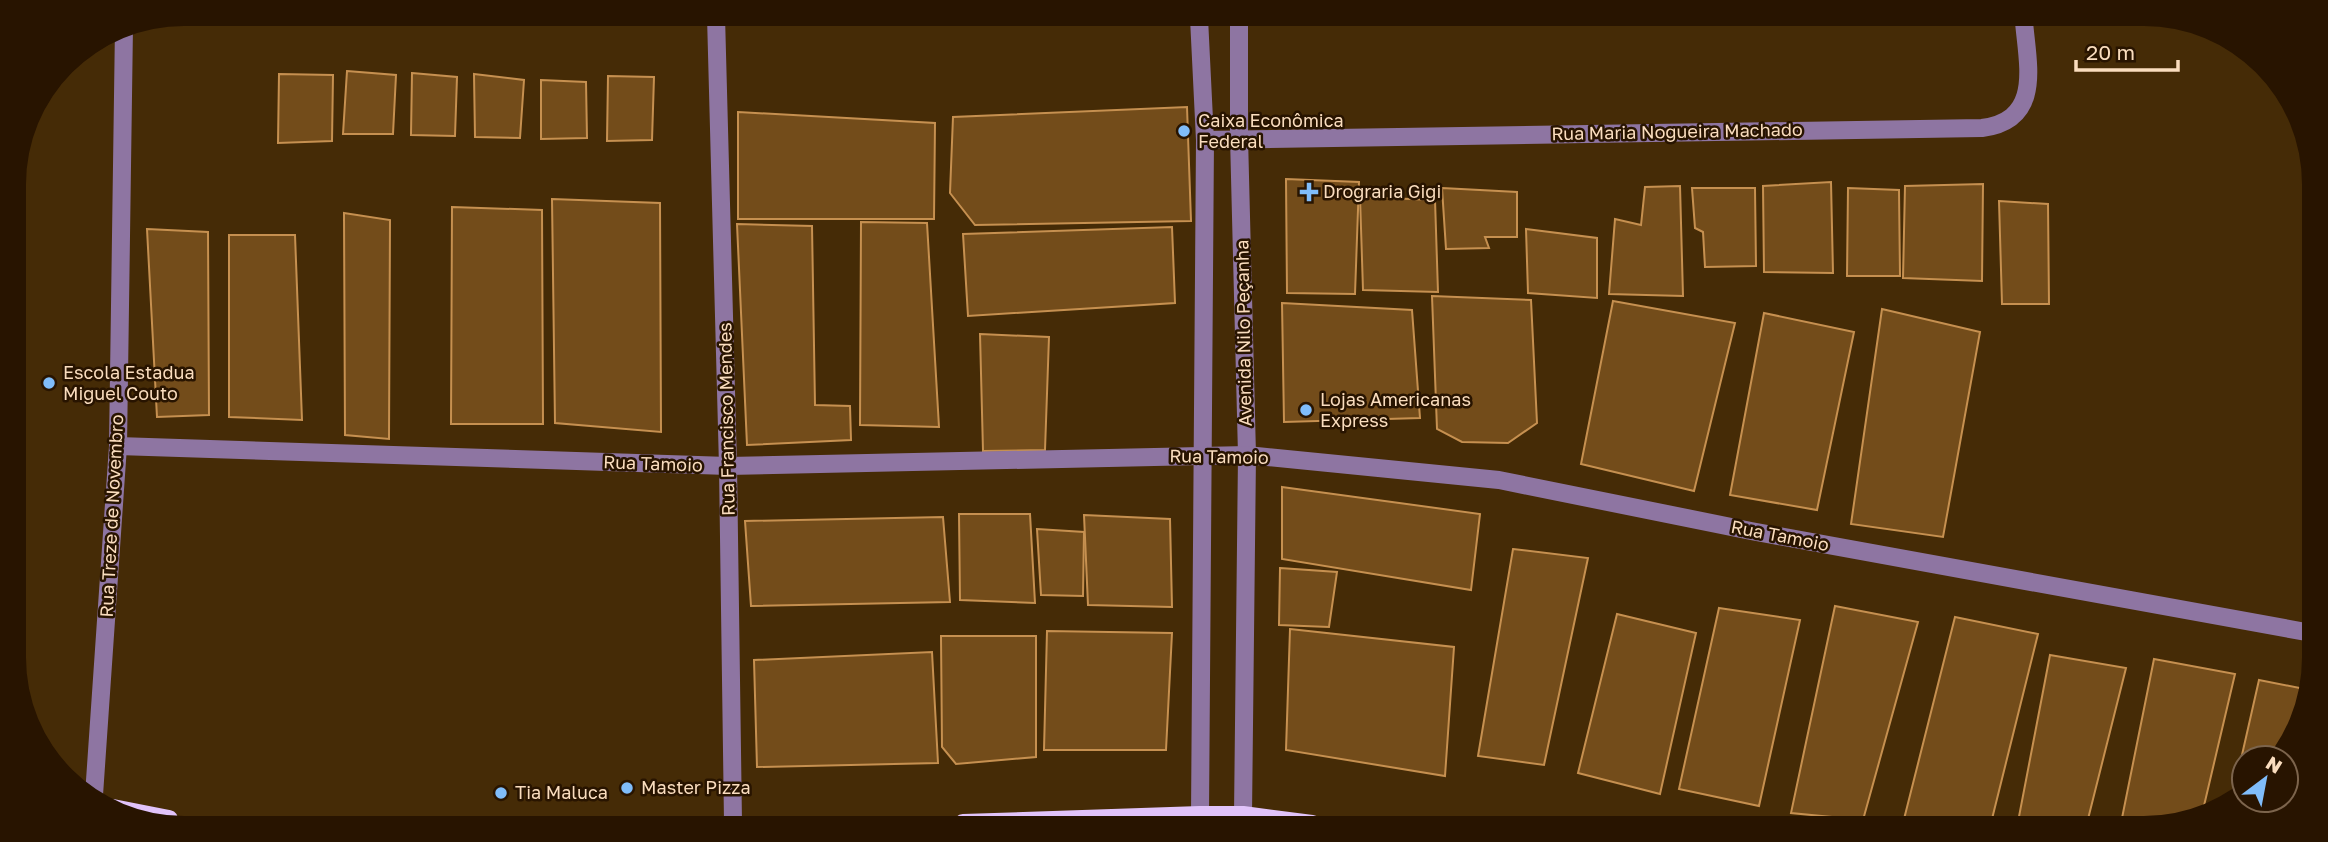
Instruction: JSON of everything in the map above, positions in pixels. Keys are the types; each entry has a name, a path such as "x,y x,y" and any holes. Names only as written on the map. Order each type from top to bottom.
{"main road":[{"path":"1185,815 1247,815"}],"street":[{"path":"1199,26 1205,139 1200,815"},
{"name":"Avenida Nilo Peçanha","path":"1239,26 1247,455 1243,815"},
{"name":"Rua Maria Nogueira Machado","path":"1205,139 1991,127 2000,125 2014,115 2026,97 2029,74 2024,26"},
{"name":"Rua Francisco Mendes","path":"716,27 728,466 733,816"},
{"name":"Rua Treze de Novembro","path":"94,788 118,446 124,38"},
{"name":"Rua Tamoio","path":"118,446 728,466 1247,455 1499,480 1765,533 2302,631"}],"building":[{"path":"347,71 396,75 393,134 343,134"},
{"path":"412,73 457,77 455,136 411,135"},
{"path":"279,74 333,75 332,141 278,143"},
{"path":"474,74 524,80 520,138 475,137"},
{"path":"608,76 654,77 652,140 607,141"},
{"path":"541,80 586,82 587,138 541,139"},
{"path":"1187,107 1191,221 975,225 950,193 953,117"},
{"path":"738,112 935,123 934,219 738,219"},
{"path":"1286,179 1359,182 1355,294 1287,293"},
{"path":"1831,182 1833,273 1764,272 1763,186"},
{"path":"1983,184 1982,281 1903,278 1905,186"},
{"path":"1680,186 1683,296 1609,294 1615,219 1641,225 1645,187"},
{"path":"1442,188 1517,192 1517,237 1485,237 1489,248 1446,249"},
{"path":"1692,188 1755,188 1756,266 1705,267 1703,232 1695,228"},
{"path":"1848,188 1899,190 1900,276 1847,276"},
{"path":"1360,197 1435,200 1438,292 1363,290"},
{"path":"552,199 660,203 661,432 555,423"},
{"path":"1999,201 2048,204 2049,304 2002,304"},
{"path":"452,207 542,210 543,424 451,424"},
{"path":"344,213 390,220 389,439 345,435"},
{"path":"861,222 927,223 939,427 860,425"},
{"path":"737,224 812,226 815,405 850,406 851,440 747,445"},
{"path":"1172,227 1175,303 968,316 963,234"},
{"path":"147,229 208,232 209,415 157,417"},
{"path":"1526,229 1597,238 1597,298 1528,293"},
{"path":"229,235 295,235 302,420 229,417"},
{"path":"1432,296 1531,300 1537,423 1508,443 1462,442 1437,429"},
{"path":"1613,301 1735,323 1694,491 1581,464"},
{"path":"1282,303 1412,310 1420,418 1284,422"},
{"path":"1882,309 1980,332 1943,537 1851,524"},
{"path":"1764,313 1854,332 1817,510 1730,495"},
{"path":"980,334 1049,337 1045,450 983,451"},
{"path":"1282,487 1480,514 1471,590 1282,559"},
{"path":"959,514 1030,514 1035,603 960,600"},
{"path":"1084,515 1170,519 1172,607 1088,605"},
{"path":"943,517 950,602 751,606 745,521"},
{"path":"1037,529 1084,532 1083,596 1041,595"},
{"path":"1513,549 1588,558 1544,765 1478,756"},
{"path":"1280,568 1337,572 1329,627 1279,625"},
{"path":"1835,606 1918,622 1864,815 1791,813"},
{"path":"1719,608 1800,620 1759,806 1679,789"},
{"path":"1617,614 1696,633 1660,794 1578,773"},
{"path":"1955,617 2038,634 1993,815 1905,815"},
{"path":"1290,629 1454,647 1445,776 1286,750"},
{"path":"1047,631 1172,633 1166,750 1044,750"},
{"path":"941,636 1036,636 1036,757 956,764 942,747"},
{"path":"932,652 938,763 757,767 754,660"},
{"path":"2050,655 2126,668 2089,815 2019,815"},
{"path":"2154,659 2235,674 2205,803 2175,813 2123,815"},
{"path":"2259,680 2298,688 2285,728 2276,744 2244,744"}],"place":[{"name":"Caixa Econômica Federal","path":"1184,131"},
{"name":"Drograria Gigi","path":"1309,192"},
{"name":"Escola Estadua Miguel Couto","path":"49,383"},
{"name":"Lojas Americanas Express","path":"1306,410"},
{"name":"Master Pizza","path":"627,788"},
{"name":"Tia Maluca","path":"501,793"}]}
